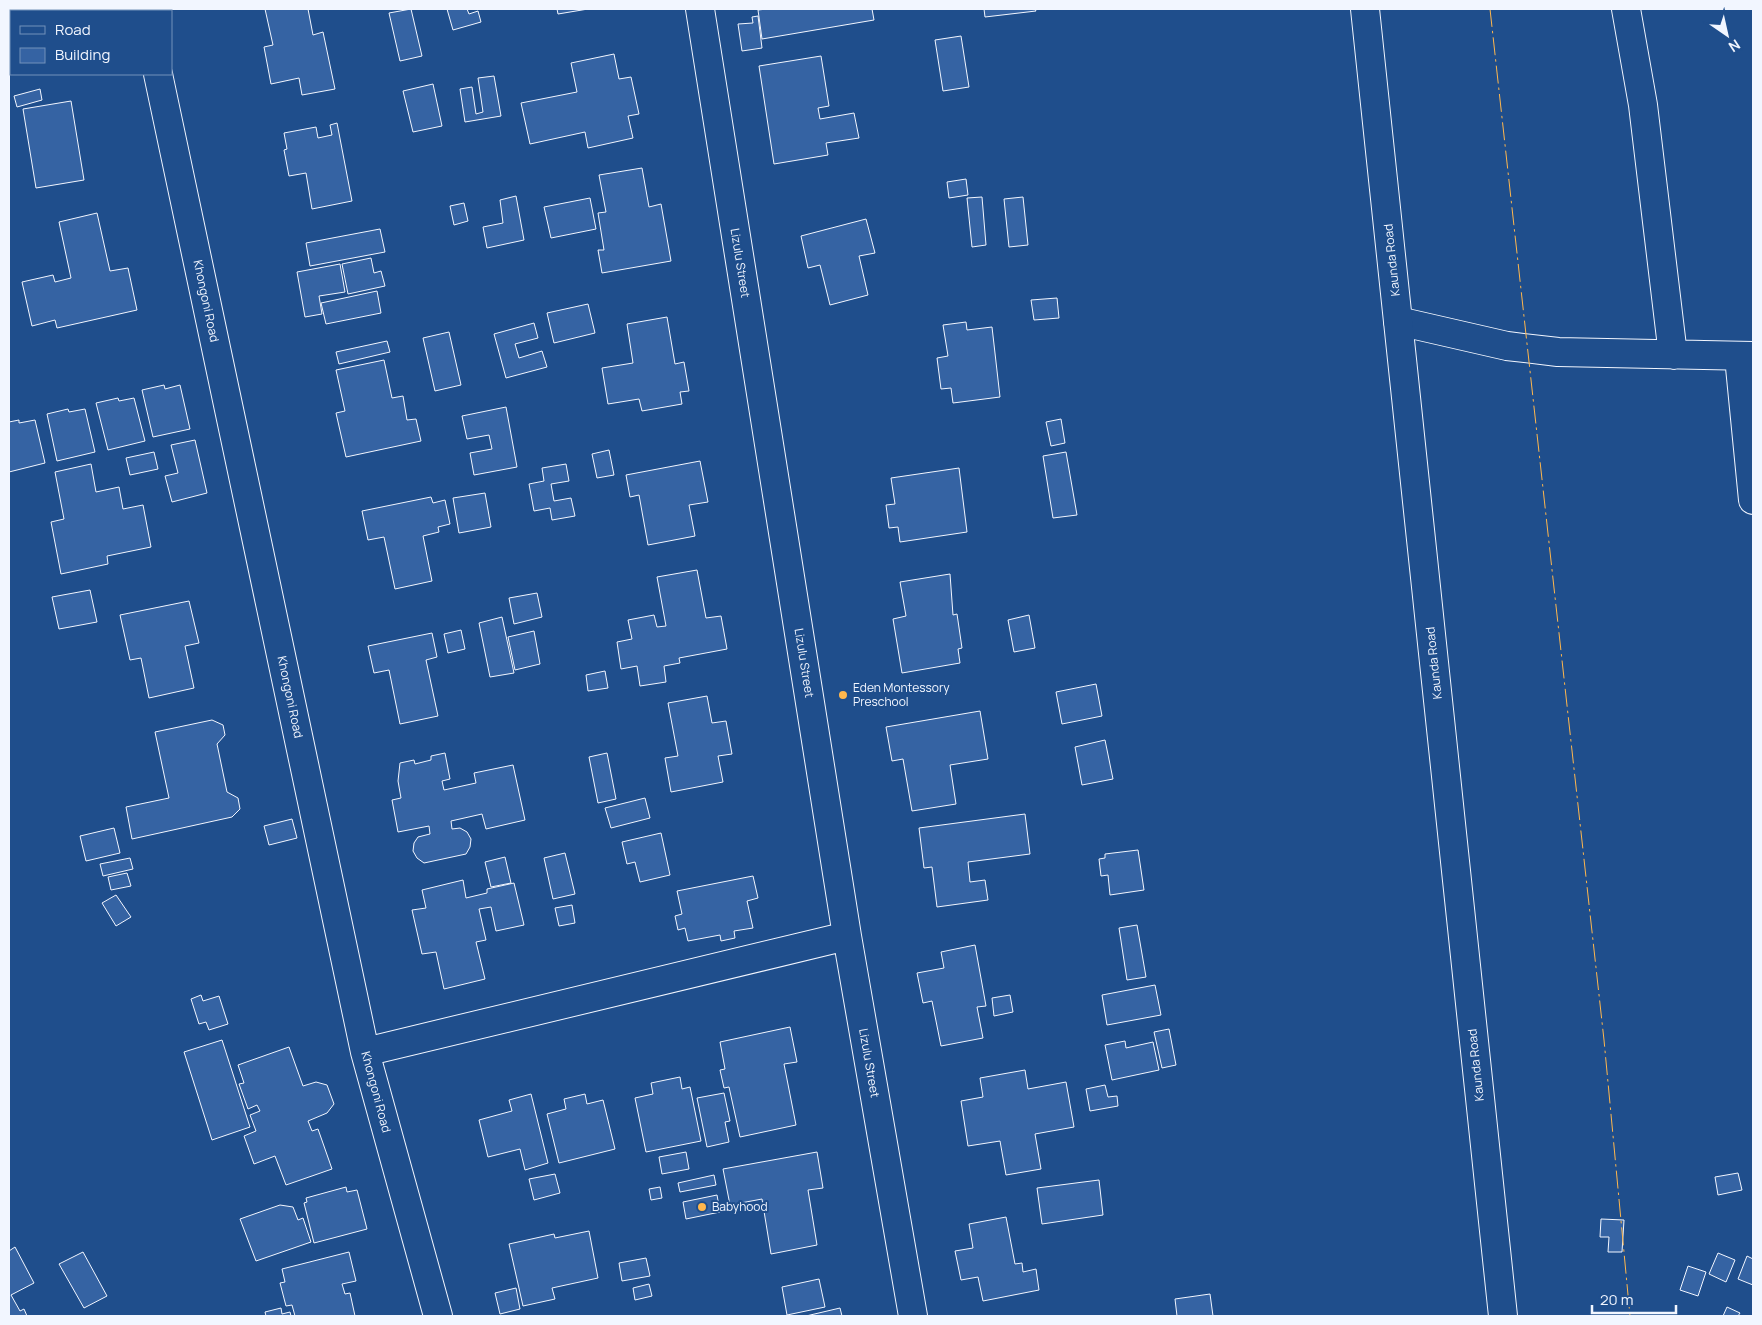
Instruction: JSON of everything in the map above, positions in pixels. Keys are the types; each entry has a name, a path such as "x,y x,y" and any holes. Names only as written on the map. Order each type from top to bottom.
{"street":[{"name":"Lizulu Street","path":"700,9 847,936 913,1316"},
{"name":"Kaunda Road","path":"1365,9 1503,1316"},
{"path":"1626,9 1643,105 1673,355"},
{"name":"Khongoni Road","path":"158,75 365,1052 438,1316"},
{"path":"1398,321 1507,346 1558,352 1746,357 1753,500"},
{"path":"365,1052 847,936"}],"building":[{"path":"9,9 39,9 10,10 9,62"},
{"path":"265,9 308,9 313,35 323,32 335,89 302,95 299,78 271,84 264,47 273,45"},
{"path":"411,9 422,56 400,61 389,13"},
{"path":"447,9 467,9 469,14 478,11 481,22 453,30"},
{"path":"557,9 588,9 558,14"},
{"path":"872,9 874,20 762,39 758,10"},
{"path":"984,9 1035,9 1036,11 985,17"},
{"path":"758,16 762,48 742,51 738,24 753,23 752,17"},
{"path":"961,36 969,87 943,91 935,40"},
{"path":"614,54 619,79 631,77 639,114 628,116 633,138 588,148 585,132 530,144 521,103 577,92 571,63"},
{"path":"821,56 829,106 818,108 820,119 854,113 859,138 826,143 828,155 774,164 759,66"},
{"path":"494,76 501,116 465,122 460,89 472,87 476,114 483,112 478,78"},
{"path":"433,84 442,126 413,132 403,91"},
{"path":"40,89 42,100 17,107 14,96"},
{"path":"71,101 84,180 36,188 23,109"},
{"path":"337,123 352,201 312,209 306,173 289,176 284,150 287,149 284,133 316,127 318,138 332,135 330,125"},
{"path":"642,168 649,207 661,204 671,261 602,273 598,250 604,250 598,213 606,212 599,175"},
{"path":"966,179 968,195 949,198 947,182"},
{"path":"516,196 524,240 487,248 483,227 503,223 500,200"},
{"path":"982,197 986,245 972,247 967,198"},
{"path":"1023,197 1028,245 1009,247 1004,199"},
{"path":"590,198 596,229 551,238 544,207"},
{"path":"464,203 468,221 454,225 450,206"},
{"path":"97,213 110,271 128,268 137,310 57,328 55,320 32,326 22,282 53,275 55,282 71,278 59,222"},
{"path":"866,219 875,253 859,256 868,295 830,305 820,265 808,268 801,236"},
{"path":"380,229 385,252 310,266 306,243"},
{"path":"371,258 374,273 381,271 385,286 348,294 342,264"},
{"path":"340,264 345,292 319,296 322,314 305,317 297,272"},
{"path":"377,291 381,313 326,324 321,303"},
{"path":"1057,298 1059,318 1034,320 1031,300"},
{"path":"588,304 595,333 554,343 547,313"},
{"path":"667,317 675,364 684,362 689,391 680,392 682,404 642,411 639,399 608,404 602,368 633,363 627,324"},
{"path":"966,322 967,330 992,327 1000,397 953,403 951,388 941,389 937,358 948,356 943,325"},
{"path":"534,323 538,338 515,344 519,358 542,351 547,367 506,378 494,334"},
{"path":"449,332 461,385 435,391 423,338"},
{"path":"387,341 390,352 339,364 336,352"},
{"path":"384,360 392,398 403,396 407,420 416,419 421,441 346,457 336,413 345,411 336,370"},
{"path":"164,385 165,389 180,385 190,429 153,437 142,390"},
{"path":"118,398 119,401 134,398 145,441 108,450 96,403"},
{"path":"506,407 517,467 474,475 470,453 492,449 489,435 467,439 462,416"},
{"path":"68,409 69,412 85,409 95,452 57,461 47,414"},
{"path":"1061,419 1065,443 1051,446 1046,422"},
{"path":"19,420 19,423 35,420 45,463 9,472 9,422"},
{"path":"195,440 207,493 172,502 165,476 178,473 171,445"},
{"path":"609,450 614,475 597,478 592,454"},
{"path":"154,452 158,469 130,475 126,458"},
{"path":"1066,452 1077,515 1053,518 1043,456"},
{"path":"700,461 708,502 689,505 695,536 648,545 639,495 630,497 626,475"},
{"path":"91,464 96,492 119,487 123,509 143,505 151,547 107,556 108,564 61,574 51,522 64,519 55,472"},
{"path":"566,464 569,481 551,484 554,501 571,498 575,516 552,520 550,508 534,511 529,484 544,481 542,468"},
{"path":"959,468 967,532 900,542 898,527 889,528 886,505 895,504 891,478"},
{"path":"485,493 491,527 459,533 453,498"},
{"path":"431,497 433,503 445,500 450,524 438,527 439,532 423,536 432,581 395,589 384,537 368,540 362,511"},
{"path":"697,570 706,618 721,616 727,649 679,658 680,663 664,666 666,682 640,686 637,666 621,669 617,642 632,639 628,620 654,615 657,627 666,626 657,577"},
{"path":"950,574 953,615 957,614 962,648 958,649 960,663 902,673 893,619 906,616 900,582"},
{"path":"90,590 97,622 59,629 52,597"},
{"path":"537,593 542,617 514,624 509,598"},
{"path":"189,601 199,643 185,646 194,688 149,698 141,658 130,660 120,615"},
{"path":"1029,615 1035,648 1014,652 1008,620"},
{"path":"502,617 514,673 490,677 479,623"},
{"path":"461,630 465,649 448,653 444,634"},
{"path":"534,631 540,664 515,670 508,637"},
{"path":"432,633 437,657 426,660 438,716 400,724 389,670 374,673 368,646"},
{"path":"605,671 608,688 588,691 586,675"},
{"path":"1096,684 1102,716 1062,724 1056,692"},
{"path":"707,696 712,723 726,721 732,754 718,756 723,782 671,792 665,758 678,756 668,703"},
{"path":"980,711 988,759 950,765 956,804 912,811 903,759 892,761 886,727"},
{"path":"212,720 223,725 225,735 217,744 227,792 238,798 240,809 232,817 132,839 126,807 169,798 155,732"},
{"path":"1105,740 1113,779 1082,785 1075,747"},
{"path":"445,753 450,779 442,781 444,790 476,783 474,773 513,765 525,820 486,829 482,814 451,821 452,829 460,828 467,832 471,839 470,847 466,854 424,863 417,858 413,851 414,843 418,837 430,834 429,826 398,832 392,800 401,798 398,781 400,763 414,760 415,764 431,760 431,756"},
{"path":"607,753 616,799 598,803 589,757"},
{"path":"645,798 650,818 611,828 605,808"},
{"path":"1025,814 1030,854 968,862 970,882 985,880 988,900 937,907 932,867 924,868 919,828"},
{"path":"292,819 297,838 269,845 264,826"},
{"path":"114,828 120,853 86,861 80,836"},
{"path":"661,833 670,875 640,882 635,862 627,864 622,842"},
{"path":"1138,850 1144,890 1110,895 1108,875 1101,876 1099,859 1105,858 1105,854"},
{"path":"565,853 575,894 553,899 544,858"},
{"path":"505,857 511,883 491,887 485,862"},
{"path":"130,858 133,869 103,876 100,864"},
{"path":"127,873 131,886 111,890 108,877"},
{"path":"753,876 758,898 747,901 753,928 734,931 735,938 721,941 720,935 688,941 685,928 678,930 675,916 682,914 677,891"},
{"path":"463,880 466,898 487,893 487,889 514,883 524,925 496,931 491,907 479,909 486,940 476,942 485,979 444,989 436,952 422,954 412,910 426,908 422,890"},
{"path":"116,895 131,917 116,926 102,903"},
{"path":"572,905 575,923 559,926 555,908"},
{"path":"1137,925 1146,977 1127,980 1119,928"},
{"path":"975,945 986,1006 977,1007 983,1038 941,1046 932,1001 923,1003 917,973 944,968 941,952"},
{"path":"1155,985 1161,1015 1107,1025 1102,995"},
{"path":"201,995 203,1001 219,996 228,1024 209,1030 206,1022 199,1024 191,999"},
{"path":"1010,995 1013,1012 994,1016 992,998"},
{"path":"790,1027 797,1062 784,1064 796,1125 740,1137 729,1087 724,1088 720,1070 725,1069 720,1042"},
{"path":"1169,1029 1176,1065 1162,1068 1154,1032"},
{"path":"222,1040 250,1127 212,1140 184,1052"},
{"path":"1125,1041 1126,1048 1153,1042 1159,1070 1112,1080 1105,1045"},
{"path":"289,1047 303,1086 316,1082 327,1085 334,1104 327,1113 308,1121 312,1131 318,1129 332,1169 286,1185 275,1156 254,1164 244,1136 256,1131 250,1115 260,1111 257,1105 248,1109 239,1084 244,1083 238,1065"},
{"path":"1025,1070 1028,1089 1066,1082 1074,1127 1035,1134 1041,1169 1006,1175 1000,1141 968,1146 961,1101 983,1097 980,1078"},
{"path":"680,1077 682,1089 690,1087 701,1141 646,1152 635,1098 653,1094 651,1083"},
{"path":"1105,1085 1108,1097 1117,1096 1118,1106 1090,1111 1086,1089"},
{"path":"724,1093 730,1121 725,1122 729,1142 707,1147 697,1098"},
{"path":"531,1094 548,1163 525,1170 520,1149 488,1157 479,1120 512,1111 509,1100"},
{"path":"585,1094 587,1104 603,1100 615,1149 559,1163 547,1114 566,1109 564,1099"},
{"path":"686,1152 689,1169 662,1174 659,1157"},
{"path":"817,1152 823,1188 808,1190 817,1245 771,1254 762,1199 730,1205 723,1169"},
{"path":"1738,1173 1742,1190 1718,1195 1715,1177"},
{"path":"555,1174 560,1193 534,1200 529,1179"},
{"path":"714,1175 716,1185 680,1192 678,1183"},
{"path":"1099,1180 1103,1215 1042,1224 1037,1188"},
{"path":"346,1187 347,1192 357,1190 367,1229 314,1243 304,1203 307,1202 306,1198"},
{"path":"660,1187 662,1198 651,1200 649,1189"},
{"name":"Babyhood","path":"717,1195 720,1212 686,1219 683,1202"},
{"path":"280,1205 293,1207 298,1220 303,1218 311,1242 256,1261 240,1219"},
{"path":"1006,1217 1015,1264 1022,1263 1023,1272 1036,1269 1039,1290 983,1301 978,1277 961,1280 955,1251 973,1248 969,1224"},
{"path":"1601,1219 1624,1220 1622,1252 1608,1252 1609,1237 1600,1237"},
{"path":"589,1231 598,1278 552,1288 555,1299 523,1306 509,1244 554,1234 555,1238"},
{"path":"15,1247 34,1283 11,1295 20,1311 24,1309 27,1316 9,1316 9,1251"},
{"path":"83,1252 107,1296 84,1308 59,1264"},
{"path":"349,1252 356,1281 342,1284 345,1294 350,1293 355,1316 295,1316 292,1305 286,1306 280,1283 285,1282 282,1269"},
{"path":"1718,1253 1735,1260 1726,1282 1709,1274"},
{"path":"1747,1256 1753,1259 1753,1285 1738,1279"},
{"path":"646,1258 650,1276 622,1281 619,1263"},
{"path":"1688,1266 1706,1272 1698,1296 1680,1290"},
{"path":"819,1279 825,1307 787,1315 782,1287"},
{"path":"649,1284 652,1296 635,1300 633,1288"},
{"path":"516,1288 520,1309 500,1314 495,1293"},
{"path":"1210,1294 1213,1316 1177,1316 1175,1299"},
{"path":"1727,1307 1740,1313 1738,1316 1723,1316"},
{"path":"281,1308 282,1314 290,1312 291,1316 266,1316 265,1312"},
{"path":"840,1308 842,1316 806,1316"}],"power":[{"path":"1490,9 1604,1040 1630,1316"}],"place":[{"name":"Eden Montessory Preschool","path":"843,695"},
{"name":"Babyhood","path":"702,1207"}]}
